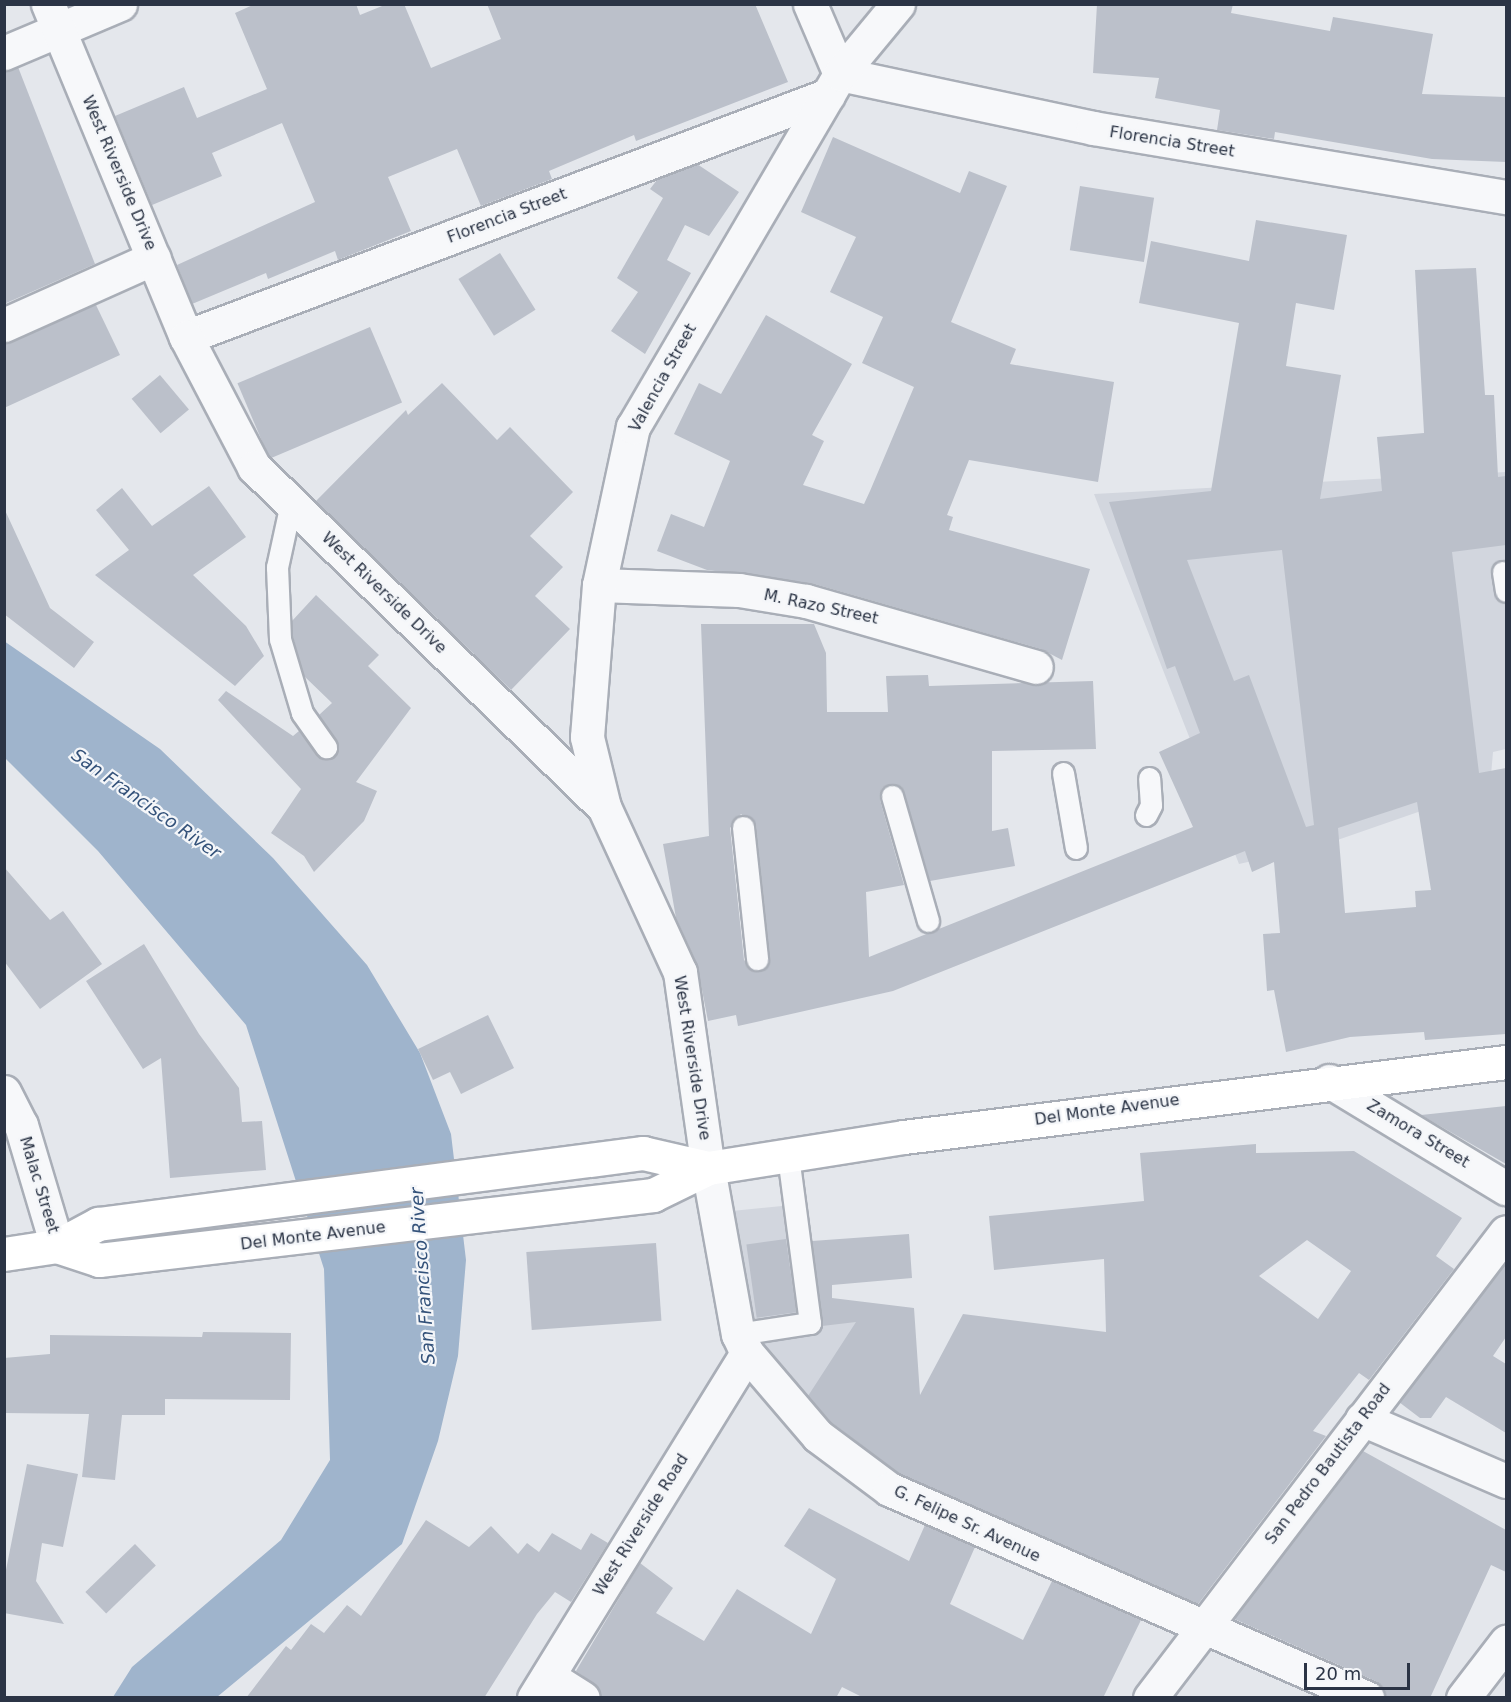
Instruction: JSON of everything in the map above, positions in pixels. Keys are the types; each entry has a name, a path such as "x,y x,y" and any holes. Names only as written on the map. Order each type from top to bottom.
{"main road":[{"name":"Del Monte Avenue","path":"57,1246 99,1260 261,1243 653,1195 708,1168 1329,1081 1506,1062"},
{"name":"Del Monte Avenue","path":"4,1254 57,1246 98,1224 256,1208 548,1169 643,1153 708,1168"}],"street":[{"path":"4,53 54,17 120,4"},
{"path":"810,4 834,84"},
{"name":"Valencia Street","path":"603,807 587,737 599,585 633,427 834,84 898,4"},
{"name":"West Riverside Drive","path":"54,17 186,337 254,467 603,807 680,972 708,1168"},
{"name":"Florencia Street","path":"186,337 834,84 1506,197"},
{"path":"4,325 154,258"},
{"name":"M. Razo Street","path":"599,585 739,590 806,601 1036,667"},
{"name":"Zamora Street","path":"1329,1081 1506,1188"},
{"name":"Malac Street","path":"4,1092 21,1125 57,1246"},
{"path":"708,1168 743,1343"},
{"name":"San Pedro Bautista Road","path":"1150,1698 1506,1232"},
{"name":"G. Felipe Sr. Avenue","path":"743,1343 818,1436 889,1489 1367,1698"},
{"name":"West Riverside Road","path":"541,1687 743,1343"},
{"path":"1362,1419 1506,1481"},
{"path":"1463,1698 1506,1642"},
{"path":"541,1687 583,1698"}],"lane":[{"path":"291,503 277,567 280,639 302,713 326,747"},
{"path":"1063,773 1076,848"},
{"path":"1146,815 1151,805 1149,778"},
{"path":"892,796 928,921"},
{"path":"744,827 757,959"},
{"path":"743,1343 810,1323 788,1156"}],"shaded area":[{"path":"1506,472 1506,749 1493,752 1490,787 1326,844 1239,864 1094,494"},
{"path":"802,1204 815,1321 905,1314 809,1418 741,1328 722,1212"}],"water":[{"name":"San Francisco River","path":"4,641 160,749 273,858 367,965 420,1053 451,1134 466,1260 458,1356 438,1441 402,1544 217,1697 113,1697 132,1667 281,1540 330,1460 324,1269 246,1025 98,851 5,758"}],"building":[{"path":"255,4 356,4 360,15 387,4 404,4 431,68 501,39 487,4 755,4 788,82 636,141 634,135 549,171 552,179 481,206 457,149 388,177 411,231 338,260 335,251 268,279 266,273 192,304 177,265 315,202 282,123 212,153 222,176 152,205 115,116 184,87 197,118 267,89 235,13"},
{"path":"1097,4 1233,4 1231,13 1330,31 1333,17 1433,34 1422,94 1506,97 1506,162 1432,159 1275,132 1274,139 1217,130 1220,110 1155,98 1159,78 1093,73"},
{"path":"18,67 95,264 4,304 4,71"},
{"path":"833,137 960,193 969,171 1007,186 951,322 1016,349 1010,364 1114,382 1098,482 969,460 947,515 953,517 949,530 1090,569 1062,660 1041,649 811,583 707,570 657,551 671,514 704,527 730,461 674,434 699,383 721,394 766,315 852,364 812,435 824,441 803,485 864,504 870,491 914,387 862,363 883,317 830,292 856,237 801,212"},
{"path":"697,164 739,192 709,236 685,225 667,260 691,273 645,354 611,331 638,292 617,278 663,198 650,189 657,180"},
{"path":"1080,186 1154,198 1144,262 1070,250"},
{"path":"1256,220 1347,235 1334,310 1296,303 1286,366 1341,375 1320,499 1382,491 1377,437 1424,433 1415,270 1476,268 1485,395 1494,395 1498,477 1506,476 1506,545 1452,552 1479,773 1506,768 1506,1034 1425,1040 1424,1032 1350,1037 1286,1052 1274,990 1267,991 1263,934 1280,933 1274,862 1252,872 1245,851 893,991 738,1026 736,1015 708,1021 697,964 676,918 663,844 709,836 701,624 814,624 826,653 827,712 888,712 886,676 928,675 929,686 1093,681 1096,749 992,751 992,831 1008,828 1015,866 930,881 904,792 894,784 882,788 880,800 904,885 866,892 869,957 1193,827 1159,752 1200,733 1175,666 1167,669 1109,502 1211,491 1239,323 1139,303 1151,241 1249,261","holes":["1282,550 1314,825 1306,827 1249,675 1234,681 1187,560","1417,802 1431,890 1415,891 1416,907 1345,913 1338,828","741,814 756,826 770,958 758,972 744,960 730,828"]},
{"path":"500,253 536,310 494,336 458,279"},
{"path":"96,305 120,355 4,408 4,343"},
{"path":"370,327 402,402 269,459 237,383"},
{"path":"160,375 189,409 161,433 132,399"},
{"path":"442,383 497,440 510,427 573,492 530,536 563,567 535,596 570,629 511,690 316,501 406,410 408,415"},
{"path":"209,486 246,537 193,575 246,626 264,656 235,686 95,575 129,550 96,510 122,488 152,526"},
{"path":"4,508 50,608 94,642 74,668 4,614"},
{"path":"316,595 379,655 368,666 411,708 356,782 377,791 364,821 314,872 304,856 271,833 301,789 218,700 226,691 293,736 299,731 320,758 334,757 339,745 319,715 332,703 304,676 293,637 292,621"},
{"path":"4,867 50,920 63,911 102,964 40,1009 4,961"},
{"path":"144,944 199,1034 239,1088 242,1122 262,1121 266,1170 170,1178 161,1058 143,1069 86,981"},
{"path":"488,1015 514,1068 461,1094 450,1072 433,1080 418,1049"},
{"path":"1506,1106 1506,1164 1421,1115"},
{"path":"1256,1144 1256,1153 1354,1151 1462,1218 1436,1256 1454,1269 1369,1380 1359,1373 1313,1431 1326,1436 1198,1604 898,1473 831,1422 808,1396 856,1322 822,1326 812,1241 909,1234 912,1278 832,1285 832,1298 914,1308 920,1395 963,1314 1106,1332 1104,1259 994,1270 989,1216 1144,1201 1140,1153","holes":["1307,1240 1351,1271 1318,1319 1259,1276"]},
{"path":"786,1239 796,1312 757,1318 746,1245"},
{"path":"656,1243 661,1321 532,1330 526,1252"},
{"path":"1506,1262 1506,1337 1493,1356 1506,1364 1506,1433 1446,1397 1431,1418 1420,1418 1399,1402"},
{"path":"203,1332 291,1333 290,1400 165,1399 165,1415 122,1415 115,1480 82,1477 89,1414 4,1413 4,1358 50,1354 50,1335 202,1337"},
{"path":"1363,1451 1506,1530 1506,1572 1491,1565 1430,1698 1385,1698 1375,1681 1234,1619"},
{"path":"27,1464 78,1474 63,1547 42,1543 36,1581 64,1624 4,1613 4,1580"},
{"path":"809,1508 909,1561 925,1525 975,1547 950,1604 1023,1640 1052,1581 1141,1620 1103,1698 864,1698 842,1687 836,1698 602,1698 593,1683 576,1671 640,1563 673,1588 656,1613 704,1641 737,1589 811,1634 836,1579 784,1546"},
{"path":"426,1520 469,1547 491,1526 518,1554 527,1543 539,1552 552,1533 581,1550 591,1533 608,1543 571,1602 555,1592 537,1614 484,1698 246,1698 286,1646 291,1650 311,1624 324,1633 347,1605 361,1616"},
{"path":"135,1544 156,1566 106,1614 85,1592"}]}
